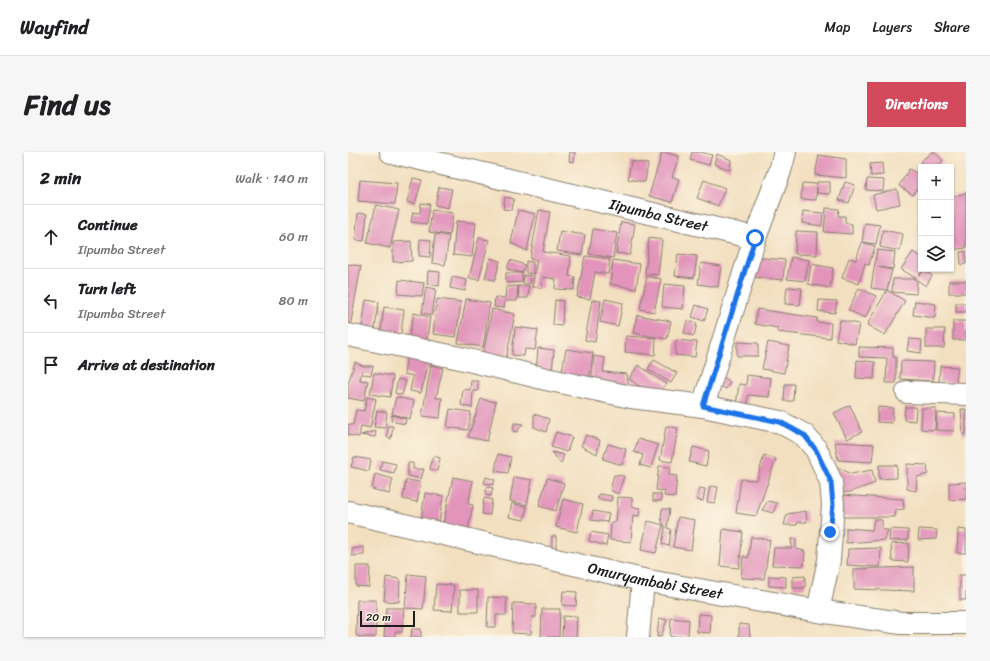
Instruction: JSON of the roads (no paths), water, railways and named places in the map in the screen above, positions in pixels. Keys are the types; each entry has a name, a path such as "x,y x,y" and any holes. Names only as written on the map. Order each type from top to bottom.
{"street":[{"name":"Iipumba Street","path":"391,152 755,238"},
{"path":"703,406 755,238 780,171 785,152"},
{"path":"348,336 460,358 546,379 631,397 703,406 780,422 804,435 816,450 831,482 833,505 829,560 818,611"},
{"path":"907,392 966,394"},
{"name":"Omuryambabi Street","path":"348,512 643,580 818,611 901,623 966,623"},
{"path":"638,637 643,580"}]}
